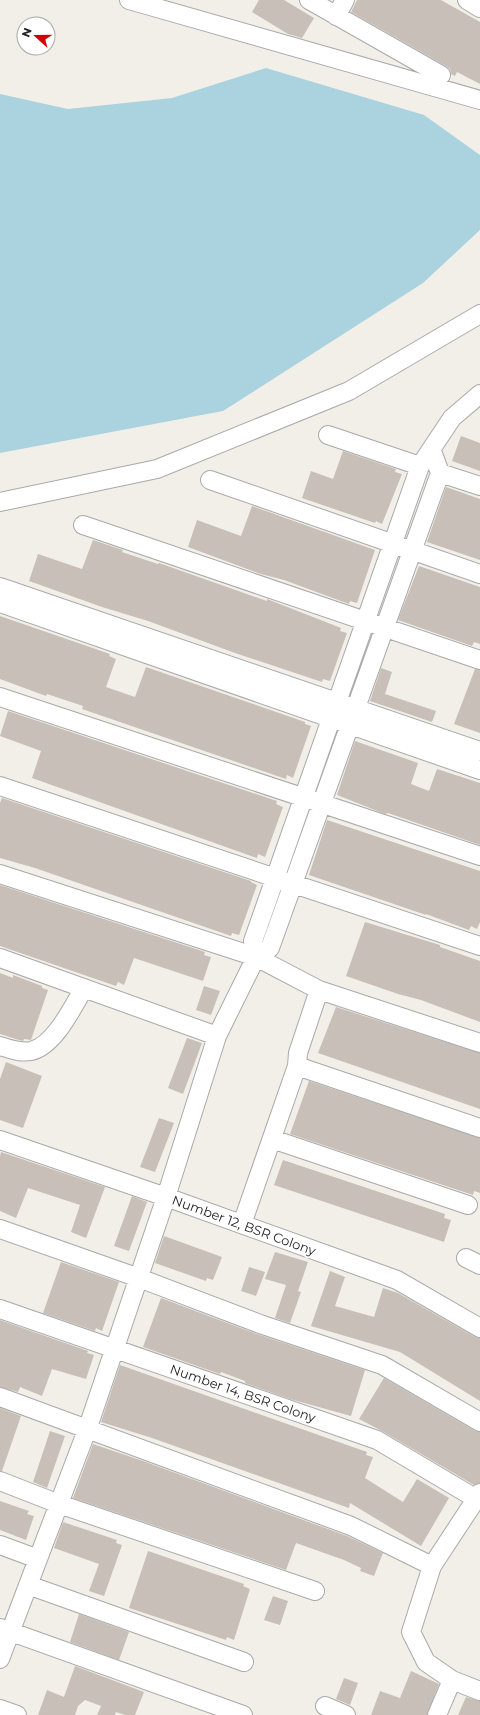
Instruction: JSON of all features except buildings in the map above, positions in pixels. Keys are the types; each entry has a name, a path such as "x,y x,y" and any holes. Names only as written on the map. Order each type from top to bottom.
{"street":[{"path":"129,0 480,100"},
{"path":"309,0 441,75"},
{"path":"336,16 345,0"},
{"path":"467,0 480,8"},
{"path":"0,502 157,469 349,392 480,314"},
{"path":"256,957 253,942 274,879 332,719 420,466 432,451 452,418 480,394"},
{"path":"328,435 420,466"},
{"path":"0,1660 5,1630 28,1585 87,1430 166,1197 217,1036 256,957 270,948 293,885 352,716 440,473 432,451"},
{"path":"440,473 480,486"},
{"path":"210,480 480,574"},
{"path":"83,525 480,660"},
{"path":"0,587 338,702 352,716 480,770"},
{"path":"0,603 332,719 352,716 480,751"},
{"path":"0,697 480,856"},
{"path":"0,786 274,879 480,946"},
{"path":"0,874 256,957 319,990 480,1042"},
{"path":"0,958 217,1036"},
{"path":"0,1046 14,1051 30,1051 43,1046 66,1019 84,988"},
{"path":"242,1224 297,1066 298,1053 319,990"},
{"path":"297,1066 480,1128"},
{"path":"272,1139 468,1205"},
{"name":"Number 12, BSR Colony","path":"0,1140 166,1197 397,1280 480,1328"},
{"path":"0,1229 139,1278 260,1324 382,1365 480,1422"},
{"name":"Number 14, BSR Colony","path":"0,1309 377,1440 479,1498"},
{"path":"0,1397 351,1526 430,1571"},
{"path":"0,1481 59,1504 315,1591"},
{"path":"479,1498 430,1571 411,1632 426,1662 452,1680 480,1691"},
{"path":"0,1545 38,1559"},
{"path":"28,1585 244,1662"},
{"path":"5,1630 243,1715"},
{"path":"437,1715 452,1680"},
{"path":"325,1706 346,1715"},
{"path":"0,1709 17,1715"}],"water":[{"path":"266,68 424,115 480,155 480,230 423,283 223,411 0,453 0,94 68,109 172,98"}]}
